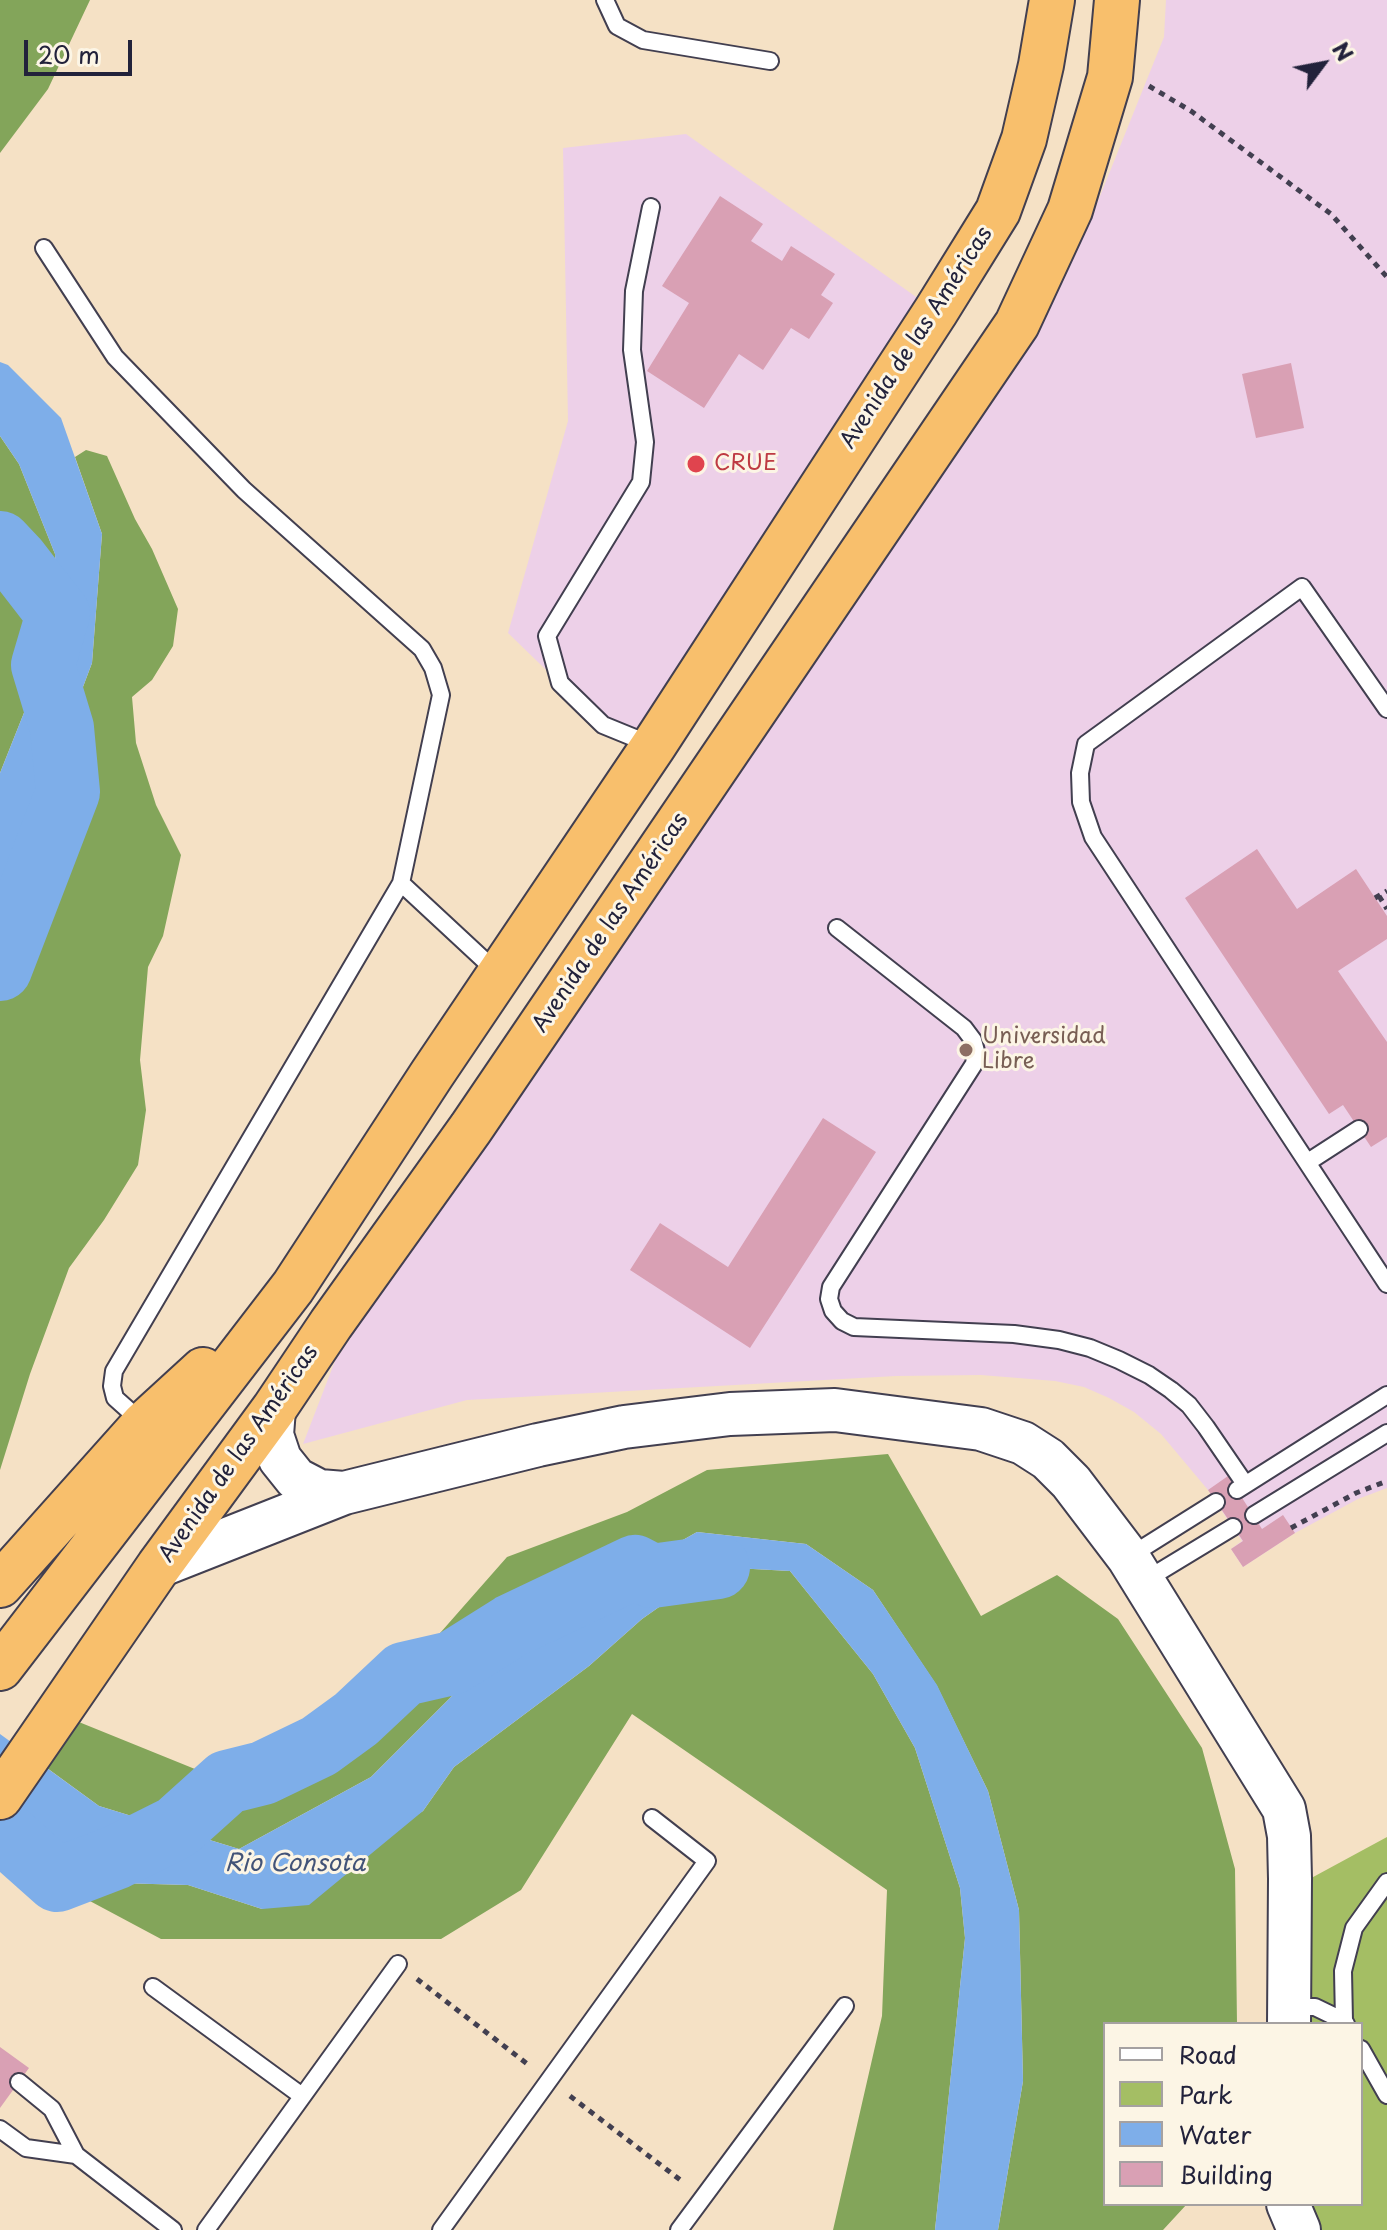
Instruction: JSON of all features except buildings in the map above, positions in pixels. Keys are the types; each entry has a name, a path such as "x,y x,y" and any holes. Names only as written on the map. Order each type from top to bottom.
{"highway":[{"name":"Avenida de las Américas","path":"2,1666 293,1287 423,1087 654,745 936,311 998,211 1024,139 1052,0"},
{"name":"Avenida de las Américas","path":"0,1797 159,1566 274,1409 471,1128 1017,324 1070,210 1110,77 1117,0"},
{"path":"0,1585 144,1424 293,1287"}],"street":[{"path":"274,1409 272,1435 280,1459 296,1479 319,1491 344,1493"},
{"path":"159,1566 344,1493 624,1427 730,1414 835,1410 981,1429 1023,1443 1048,1459 1071,1482 1135,1570 1284,1809 1289,1836 1289,2016"},
{"path":"1289,2206 1299,2230"}],"lane":[{"path":"605,0 617,26 643,40 770,61"},
{"path":"651,207 634,291 632,350 645,442 641,482 547,636 560,683 603,725 654,745"},
{"path":"44,248 115,357 244,490 422,649 433,668 441,695 401,883 114,1371 112,1386 115,1398 144,1424"},
{"path":"1387,709 1302,587 1086,744 1080,773 1081,802 1093,837 1387,1284"},
{"path":"401,883 500,975"},
{"path":"837,928 964,1028 973,1040 976,1051 974,1064 831,1287 829,1299 833,1311 842,1321 854,1327 1014,1334 1059,1340 1119,1360 1149,1375 1189,1405 1206,1427 1241,1487 1387,1395"},
{"path":"1308,1162 1359,1129"},
{"path":"1254,1515 1387,1433"},
{"path":"1135,1570 1216,1502"},
{"path":"1135,1570 1233,1527"},
{"path":"441,2230 707,1861 652,1818"},
{"path":"1289,2016 1315,2007 1345,2022 1343,1971 1354,1928 1387,1882"},
{"path":"206,2230 398,1964"},
{"path":"153,1987 302,2096"},
{"path":"679,2230 845,2006"},
{"path":"1363,2053 1387,2095"},
{"path":"19,2082 52,2109 76,2155 173,2230"},
{"path":"0,2129 26,2148 76,2155"}],"path":[{"path":"1145,84 1191,111 1331,214 1387,277"},
{"path":"1387,891 1377,897 1387,909"},
{"path":"1291,1528 1356,1493 1387,1481"}],"shaded area":[{"name":"Universidad Libre","path":"1166,0 1387,0 1387,1488 1358,1499 1295,1533 1243,1567 1231,1549 1242,1541 1208,1490 1161,1434 1134,1412 1084,1387 1055,1381 981,1375 896,1376 467,1400 303,1444 335,1361 756,740 1088,226 1164,37"},
{"name":"CRUE","path":"686,134 936,311 654,745 603,725 508,633 568,421 563,148"}],"green space":[{"path":"0,0 90,0 48,89 0,153"},
{"path":"0,436 19,464 55,554 58,614 43,665 0,773"},
{"path":"86,450 107,456 178,609 173,646 152,680 132,697 136,743 156,805 181,855 163,936 148,967 140,1060 146,1110 138,1165 69,1268 30,1374 0,1470 0,887 17,862 92,663 102,534 75,457"},
{"path":"888,1454 981,1616 1057,1575 1118,1619 1202,1748 1235,1869 1237,2022 1103,2022 1103,2206 1185,2206 1163,2230 998,2230 1023,2081 1019,1910 988,1791 937,1686 873,1590 806,1544 697,1532 635,1567 517,1643 465,1683 371,1777 239,1849 99,1806 36,1760 69,1718 227,1782 319,1746 404,1674 507,1557 627,1512 707,1470"},
{"path":"716,1567 790,1571 873,1674 915,1748 960,1888 965,1938 935,2230 833,2230 882,2016 887,1890 632,1714 521,1890 441,1939 161,1939 0,1853 0,1809 51,1846 117,1883 188,1885 262,1909 423,1811 454,1767 589,1666 642,1619"},
{"path":"1387,1837 1387,2230 1299,2230 1289,2206 1363,2206 1363,2022 1294,2022 1291,1889"}],"water":[{"path":"0,362 8,365 61,418 102,534 92,663 17,862 0,887 0,773 43,665 58,614 55,554 19,464 0,436"},
{"name":"Rio Consota","path":"697,1532 806,1544 873,1590 937,1685 988,1791 1019,1910 1023,2081 998,2230 935,2230 965,1938 960,1888 915,1748 873,1674 790,1571 716,1567 642,1619 589,1666 454,1767 423,1811 309,1905 262,1909 188,1885 117,1883 51,1846 0,1809 0,1734 99,1806 239,1849 371,1777 465,1683 517,1643 635,1567"}],"waterway":[{"path":"0,543 58,614 43,665 62,728 68,792 0,969"},
{"path":"0,1829 57,1880 117,1857 177,1827 227,1782 263,1773 319,1746 356,1719 404,1674 452,1663 511,1626 635,1567 652,1576 718,1567"}],"place":[{"name":"CRUE","path":"696,464"},
{"name":"Universidad Libre","path":"966,1050"}]}
